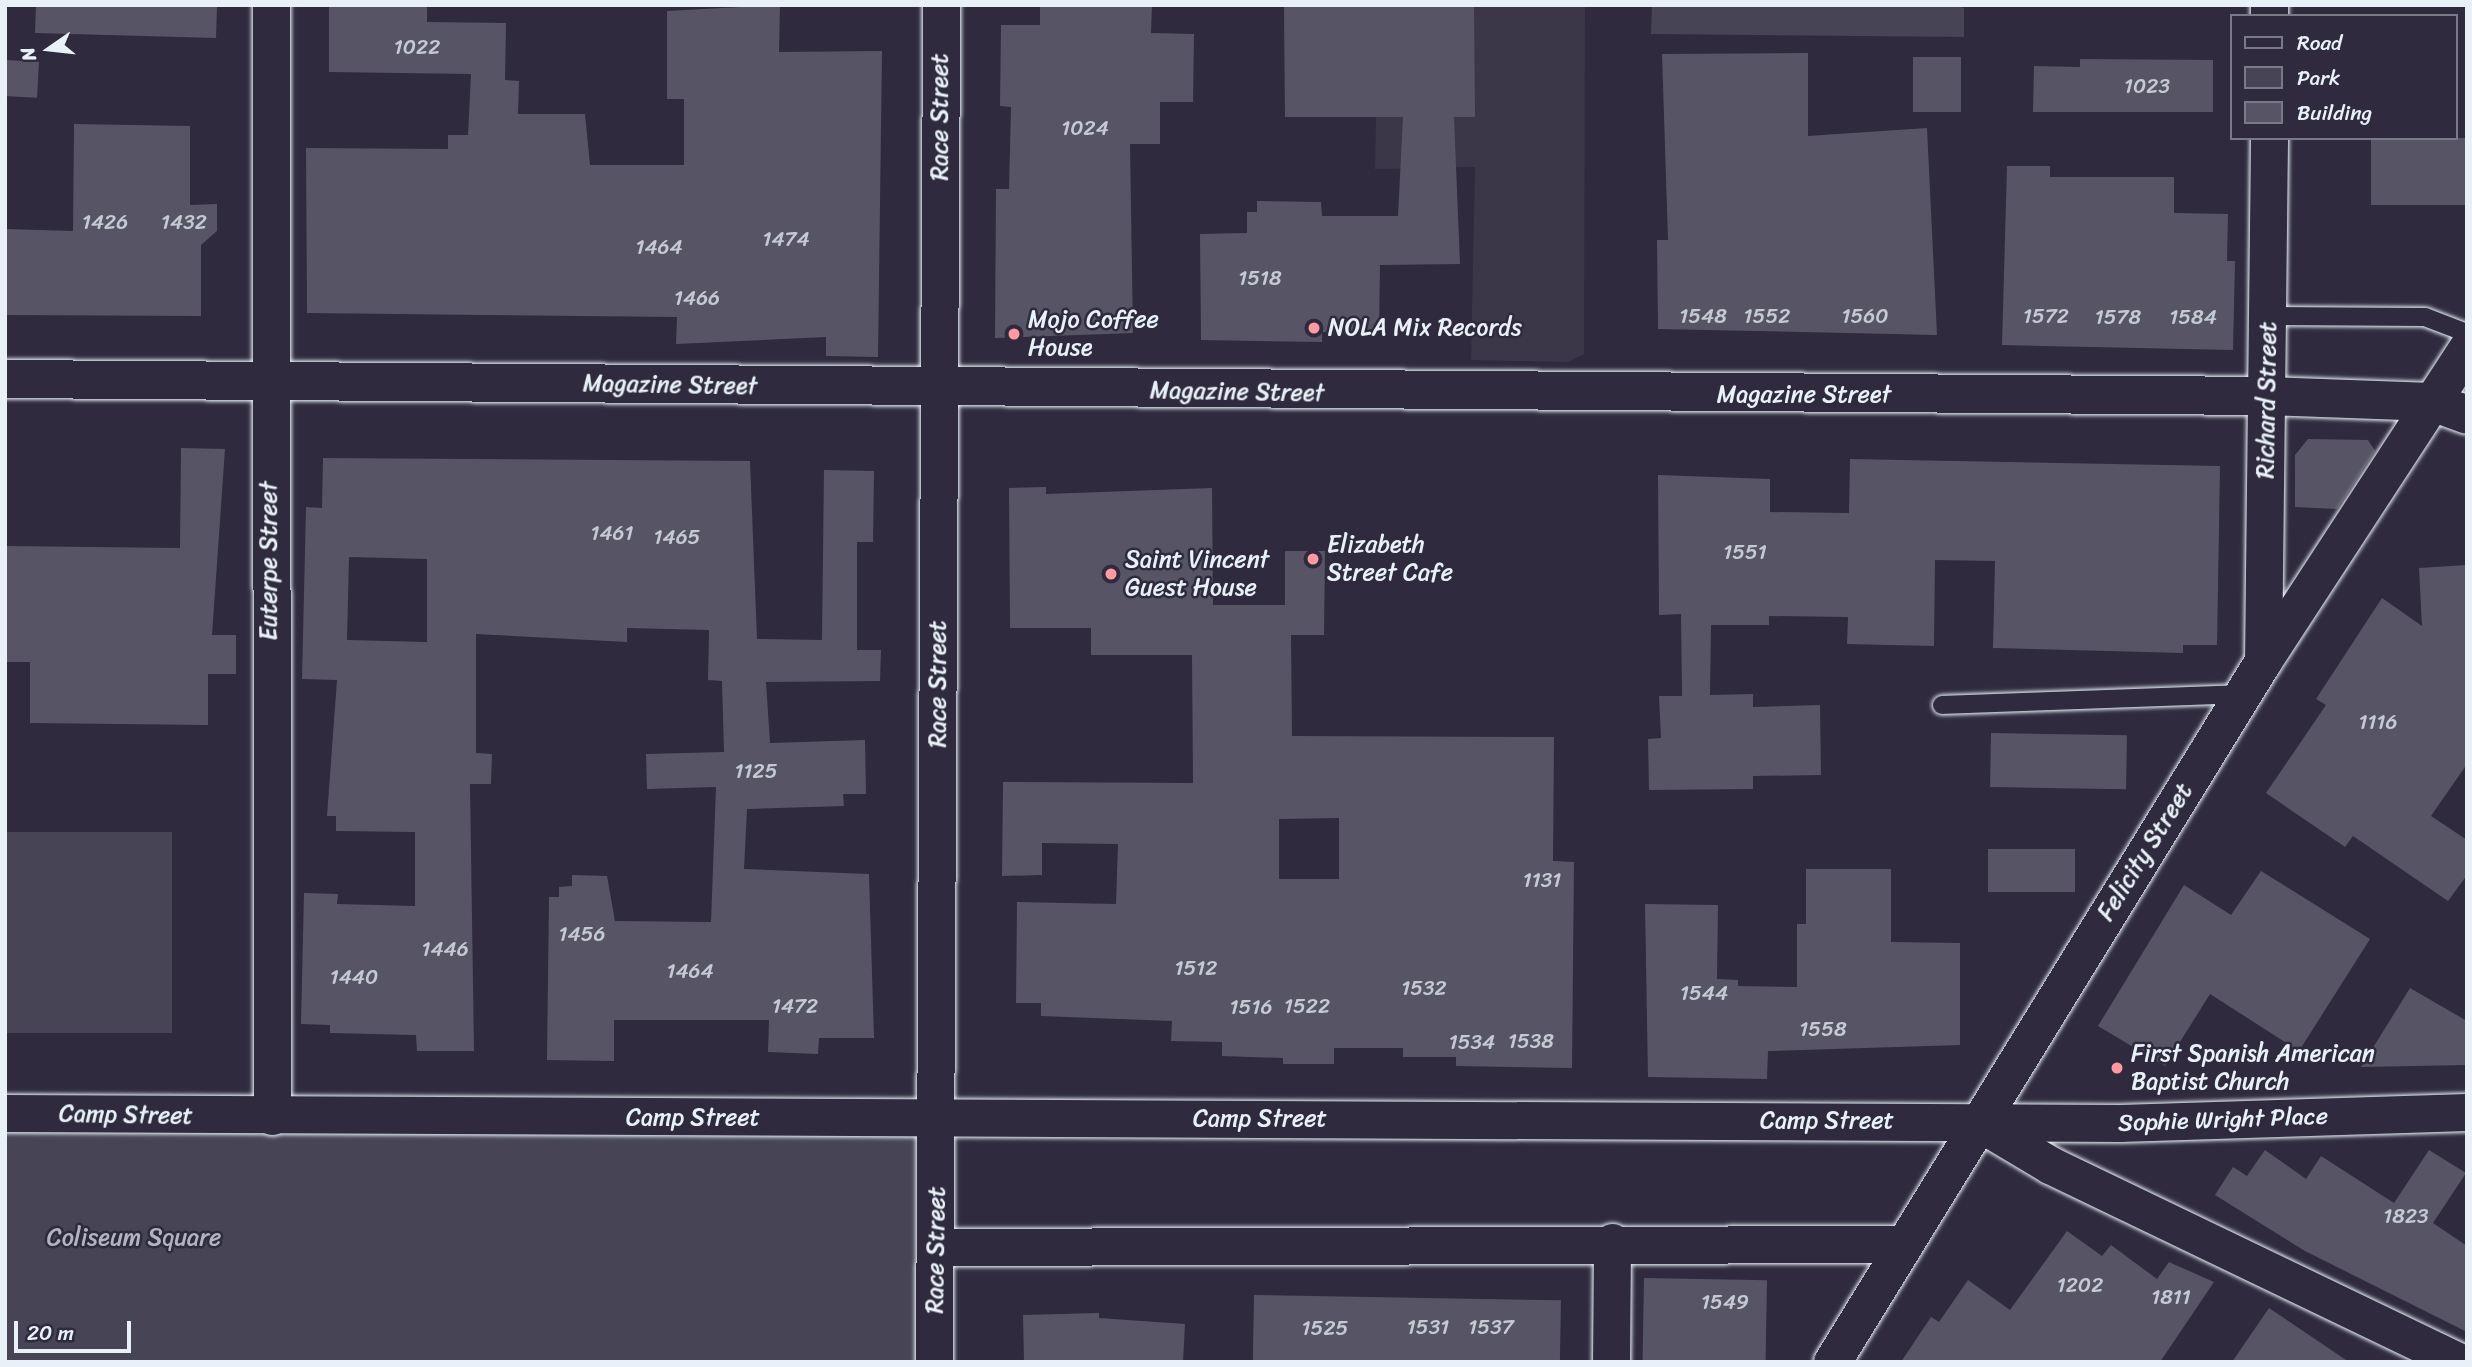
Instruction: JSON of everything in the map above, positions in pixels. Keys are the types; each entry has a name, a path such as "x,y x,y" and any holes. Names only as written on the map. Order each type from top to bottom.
{"street":[{"name":"Euterpe Street","path":"271,5 268,380 272,1116"},
{"name":"Race Street","path":"934,1362 938,1118 941,5"},
{"name":"Richard Street","path":"2263,661 2269,140"},
{"name":"Felicity Street","path":"1832,1362 2263,661 2455,406 2467,348"},
{"name":"Magazine Street","path":"5,379 2267,396 2455,406"},
{"name":"Sophie Wright Place","path":"1978,1122 2467,1112"},
{"name":"Camp Street","path":"5,1113 1978,1122"},
{"path":"1978,1122 2050,1165 2459,1362"},
{"path":"936,1247 1612,1242 1904,1244"},
{"path":"1611,1362 1612,1242"}],"lane":[{"path":"2268,316 2425,317 2467,333"},
{"path":"1942,705 2243,694"}],"shaded area":[{"path":"1284,5 1585,5 1584,354 1568,362 1471,360 1475,167 1375,169 1376,117 1285,117"}],"green space":[{"path":"1652,5 1952,5 1964,8 1964,37 1651,34"},
{"path":"5,832 172,832 172,1033 5,1033"},
{"name":"Coliseum Square","path":"5,1113 938,1113 938,1362 5,1362"}],"building":[{"path":"36,5 217,5 216,38 35,33"},
{"path":"329,5 427,5 427,22 506,23 505,80 519,81 518,114 585,114 590,165 684,165 684,99 667,99 667,11 780,5 779,52 882,51 878,357 826,356 826,337 676,344 677,317 307,313 306,148 448,149 448,135 468,135 471,74 329,72"},
{"path":"1040,5 1152,5 1151,33 1194,34 1193,102 1160,102 1160,144 1130,144 1133,333 995,338 996,189 1009,189 1011,107 1000,106 1001,25 1040,25"},
{"path":"1284,5 1474,5 1475,117 1454,117 1460,264 1380,265 1379,332 1322,332 1322,342 1201,340 1200,234 1247,233 1247,212 1257,212 1257,201 1321,202 1322,216 1398,216 1403,117 1285,117"},
{"path":"1808,53 1808,136 1927,128 1937,335 1658,329 1657,240 1668,240 1662,54"},
{"path":"1913,57 1961,57 1961,112 1913,112"},
{"path":"2080,59 2213,60 2213,112 2033,112 2034,66 2080,67"},
{"path":"5,60 39,62 37,98 5,96"},
{"path":"74,124 190,126 190,205 217,204 217,231 201,245 201,316 5,315 5,229 73,231"},
{"path":"2467,138 2467,205 2371,205 2371,140"},
{"path":"2007,166 2050,166 2050,177 2174,177 2174,213 2228,214 2227,261 2235,261 2233,350 2002,345"},
{"path":"2308,439 2368,440 2375,451 2337,509 2295,507 2295,455"},
{"path":"181,448 225,449 212,635 236,635 236,674 208,674 208,725 30,723 30,662 5,662 5,546 180,548"},
{"path":"323,458 750,461 757,639 822,640 824,470 874,471 873,542 857,542 857,650 881,650 880,681 766,682 770,743 865,740 866,794 843,794 844,806 747,809 744,869 869,874 874,1038 819,1038 818,1054 768,1052 769,1020 614,1020 614,1061 547,1060 549,897 559,897 559,887 572,886 572,875 607,876 615,921 711,922 716,787 647,789 646,754 724,752 722,681 708,680 709,630 627,628 627,642 476,634 476,753 492,754 491,784 470,784 474,1051 417,1051 416,1035 330,1033 330,1025 301,1024 304,893 338,894 337,904 415,906 415,832 336,831 336,816 327,816 337,680 302,679 306,507 322,508","holes":["349,557 427,559 427,642 347,640"]},
{"path":"1850,459 2220,466 2217,645 2183,645 2183,653 1993,648 1995,561 1935,560 1934,646 1847,644 1848,617 1769,616 1769,625 1711,625 1710,695 1753,694 1753,707 1820,705 1821,775 1753,776 1753,789 1649,790 1648,739 1661,738 1659,696 1682,696 1681,614 1659,615 1658,475 1770,479 1770,512 1849,513"},
{"path":"1046,487 1046,494 1212,488 1213,605 1285,605 1285,551 1325,551 1324,635 1291,635 1292,736 1554,737 1553,861 1574,862 1572,1068 1456,1066 1456,1057 1403,1057 1403,1048 1334,1048 1334,1064 1283,1064 1283,1058 1222,1056 1222,1042 1171,1041 1172,1021 1041,1016 1041,1003 1016,1003 1017,902 1116,904 1118,844 1042,843 1042,875 1002,876 1003,782 1193,783 1192,655 1091,655 1091,628 1010,628 1009,488","holes":["1339,818 1339,879 1279,879 1279,819"]},
{"path":"2467,565 2467,764 2431,816 2467,840 2467,875 2448,901 2353,836 2345,847 2266,793 2326,705 2316,699 2382,598 2422,626 2419,568"},
{"path":"1991,733 2127,735 2126,789 1990,787"},
{"path":"1988,849 2075,849 2075,892 1988,892"},
{"path":"1806,869 1891,869 1891,942 1960,943 1960,1045 1768,1051 1767,1079 1648,1077 1645,904 1718,905 1717,979 1738,980 1738,986 1797,987 1797,924 1806,924"},
{"path":"2261,871 2370,939 2299,1051 2210,994 2165,1066 2098,1026 2184,885 2231,915"},
{"path":"2410,988 2467,1021 2467,1065 2361,1067"},
{"path":"2265,1150 2306,1179 2321,1156 2394,1203 2429,1150 2466,1173 2433,1223 2467,1246 2467,1332 2305,1251 2215,1195 2233,1167 2247,1176"},
{"path":"2067,1231 2102,1256 2111,1245 2157,1279 2169,1262 2214,1282 2160,1362 1901,1362 1931,1317 1939,1322 1968,1280 2010,1310"},
{"path":"1644,1278 1767,1280 1766,1362 1643,1362"},
{"path":"1254,1295 1561,1300 1560,1362 1253,1362"},
{"path":"2269,1308 2349,1362 2232,1362"},
{"path":"1099,1313 1099,1318 1185,1324 1183,1362 1024,1362 1023,1315"}],"place":[{"name":"NOLA Mix Records","path":"1314,328"},
{"name":"Mojo Coffee House","path":"1014,334"},
{"name":"Elizabeth Street Cafe","path":"1313,559"},
{"name":"Saint Vincent Guest House","path":"1111,574"},
{"name":"First Spanish American Baptist Church","path":"2117,1068"}]}
